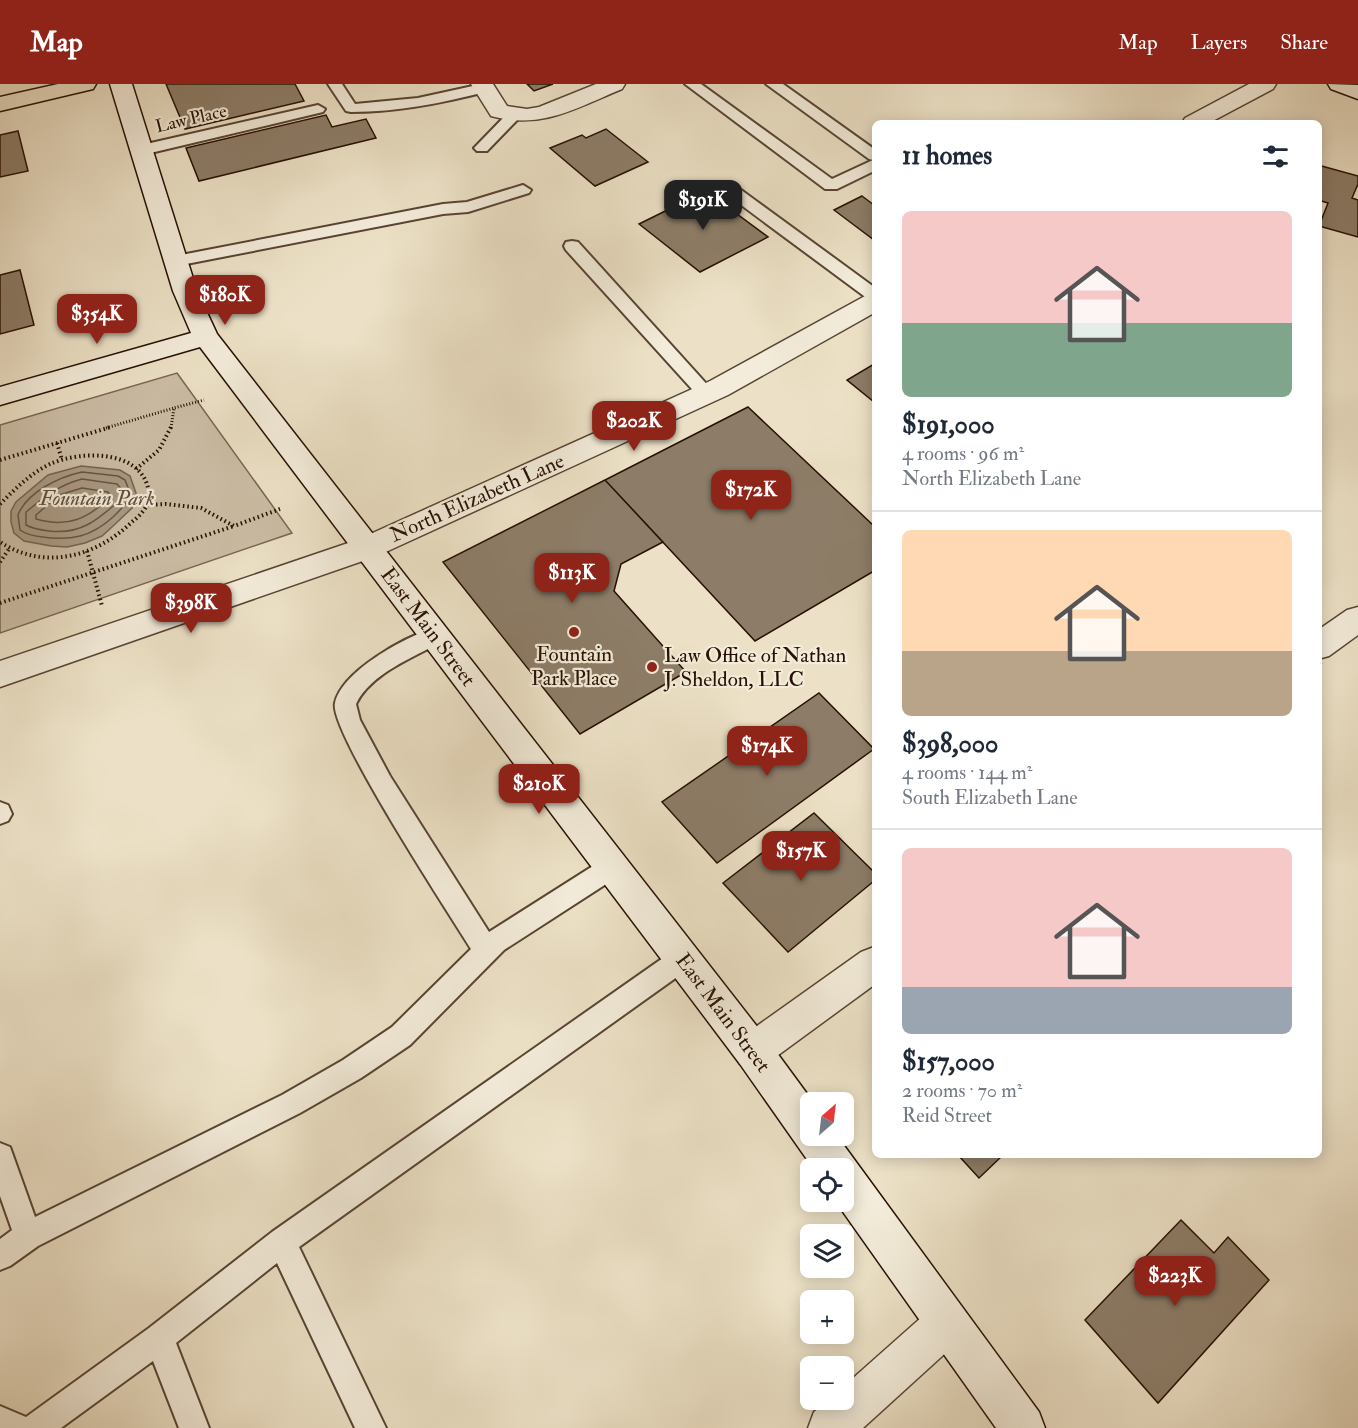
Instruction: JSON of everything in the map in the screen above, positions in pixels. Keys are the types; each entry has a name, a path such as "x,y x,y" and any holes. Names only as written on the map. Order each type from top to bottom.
{"main road":[{"path":"0,104 86,84"}],"street":[{"name":"East Main Street","path":"122,84 176,261 206,337 753,1051 800,1117"},
{"path":"483,86 499,111 513,116 537,116 614,84"},
{"path":"1199,120 1265,84"},
{"path":"1339,84 1358,93"},
{"name":"North Elizabeth Lane","path":"0,674 367,548 706,394 872,303"},
{"path":"0,396 206,337"},
{"path":"1322,644 1358,619"},
{"path":"753,1051 872,965"},
{"path":"854,1192 1023,1428"},
{"path":"830,1428 947,1323"}],"lane":[{"path":"334,84 351,108 382,108 414,98 483,86"},
{"path":"692,84 831,186 872,166"},
{"path":"773,84 872,155"},
{"name":"Law Place","path":"142,150 318,109"},
{"path":"482,148 513,116"},
{"path":"727,187 872,294"},
{"path":"176,261 443,209 468,207 523,190"},
{"path":"572,246 706,394"},
{"path":"434,636 361,680 350,693 345,706 345,714 362,751 486,950"},
{"path":"0,1256 28,1236 291,1104 352,1069 401,1036 495,942 612,867"},
{"path":"36,1428 159,1338 282,1242 682,959"},
{"path":"0,1156 28,1236"},
{"path":"282,1242 371,1428"},
{"path":"159,1338 194,1428"},
{"path":"0,1421 16,1428"}],"path":[{"path":"0,460 204,400"},
{"path":"136,469 164,448 172,429 174,408"},
{"path":"57,443 62,460"},
{"path":"0,504 31,475 62,460 87,455 126,462 136,469 147,484 147,505 119,535 102,546 57,557 34,558 9,549 0,542"},
{"path":"147,505 166,504 201,508 234,526"},
{"path":"0,603 280,509"},
{"path":"0,562 9,549"},
{"path":"87,551 102,608"}],"green space":[{"name":"Fountain Park","path":"177,373 292,533 0,633 0,425"}],"water":[{"path":"81,466 120,470 130,476 137,496 132,508 102,536 67,547 24,541 14,533 11,511 16,502 48,475"}],"building":[{"path":"166,84 295,84 304,101 185,129"},
{"path":"527,84 553,84 534,91"},
{"path":"326,115 332,127 366,119 376,138 199,181 186,148"},
{"path":"606,129 648,162 595,186 550,148 582,135 586,138"},
{"path":"18,131 28,171 0,177 0,135"},
{"path":"1322,166 1358,176 1358,184 1352,198 1358,200 1358,237 1322,227 1322,218 1328,203 1322,201"},
{"path":"706,191 768,237 700,272 639,224"},
{"path":"862,196 872,204 872,238 834,210"},
{"path":"20,270 34,325 0,334 0,275"},
{"path":"872,365 872,400 847,380"},
{"path":"748,407 872,524 872,572 755,641 605,480"},
{"name":"Fountain Park Place","path":"605,480 663,542 621,564 614,591 686,672 580,734 443,562"},
{"path":"819,693 872,747 872,750 717,863 662,802"},
{"path":"814,813 872,870 872,883 788,952 723,883"},
{"path":"961,1158 1000,1158 979,1178"},
{"path":"1181,1220 1214,1253 1228,1237 1269,1280 1158,1403 1085,1320"}],"place":[{"name":"Fountain Park Place","path":"574,632"},
{"name":"Law Office of Nathan J. Sheldon, LLC","path":"652,667"}]}
